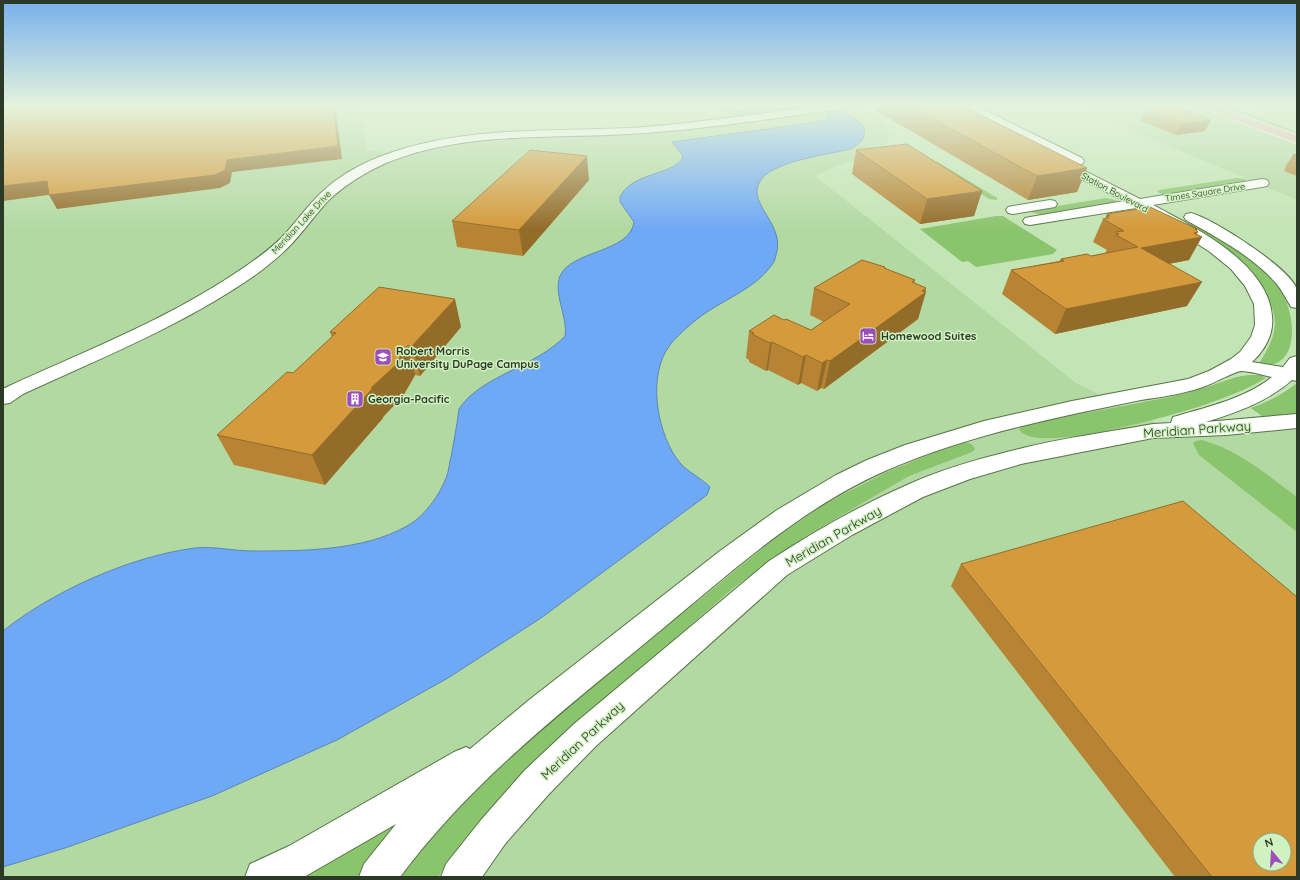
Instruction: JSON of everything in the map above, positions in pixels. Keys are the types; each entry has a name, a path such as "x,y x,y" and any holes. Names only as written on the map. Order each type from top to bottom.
{"street":[{"name":"Meridian Lake Drive","path":"3,398 48,375 195,306 260,264 284,243 333,189 365,168 398,154 424,147"},
{"name":"Station Boulevard","path":"1028,147 1118,193"},
{"name":"Station Boulevard","path":"1044,147 1137,197 1224,255 1240,270 1262,301 1265,318 1262,336 1253,351 1237,365"},
{"name":"Times Square Drive","path":"1030,221 1242,174"},
{"name":"Times Square Drive","path":"1156,200 1262,183"},
{"name":"Times Square Drive","path":"1086,198 1118,193 1137,197"},
{"name":"Station Boulevard","path":"1137,197 1156,200 1224,235 1254,255 1283,282 1297,303"},
{"path":"1013,210 1064,202"},
{"path":"377,877 427,814 494,748 748,544 798,507 844,480 902,454 948,438 1028,416 1193,384 1213,377 1237,365 1294,370"},
{"path":"1153,431 1196,418 1263,393 1294,370"},
{"name":"Meridian Parkway","path":"459,877 493,832 537,782 585,735 778,568 810,547 882,507 915,491 962,473 1034,453 1153,431 1226,428 1297,421"},
{"path":"263,877 302,859 494,748"}],"shaded area":[{"path":"3,147 366,147 367,150 391,153 415,147 881,147 877,151 861,158 815,176 1076,383 1162,426 1297,412 1297,877 3,877"},
{"path":"1172,147 1297,147 1297,200"},
{"path":"933,161 938,162 997,198 997,200 989,199 932,164"},
{"path":"1237,178 1245,179 1246,182 1173,193 1167,196 1157,192 1159,190"},
{"path":"1106,198 1115,200 1118,203 1042,215 1031,212 1033,210"},
{"path":"1160,209 1208,232 1240,252 1268,275 1279,288 1288,306 1292,328 1289,349 1284,357 1277,363 1266,365 1260,362 1271,341 1275,322 1271,304 1259,283"},
{"path":"1003,216 1057,250 1053,254 976,267 968,261 962,262 920,229"},
{"path":"1260,375 1266,378 1230,396 1192,409 1140,423 1077,436 1050,438 1030,436 1019,429 1024,425 1169,397 1201,389 1236,377"},
{"path":"1297,383 1297,415 1263,417 1251,408 1275,397"},
{"path":"1202,440 1229,450 1241,457 1297,497 1297,532 1199,455 1193,443"},
{"path":"964,442 971,444 975,449 972,452 909,476 806,536 732,589 538,758 446,865 438,877 400,877 449,815 518,747 778,536 828,502 887,472 955,444"},
{"path":"391,823 393,832 357,877 290,877"}],"water":[{"path":"676,147 853,147 786,164 765,175 759,183 757,191 758,199 776,234 778,244 773,264 750,286 707,312 697,320 669,346 666,351 658,378 657,393 661,424 672,452 680,463 710,487 707,495 541,618 448,678 337,740 212,796 65,848 3,867 3,631 45,602 69,589 119,567 170,552 195,548 253,551 292,551 332,548 352,545 390,534 413,522 425,512 439,492 446,478 459,409 468,398 480,388 539,356 553,347 565,336 564,321 558,290 560,276 566,267 576,261 612,246 622,240 630,232 634,222 620,202 620,197 634,182 673,167 683,156"}],"building":[{"path":"3,147 330,147 227,160 225,170 215,175 49,195 47,181 3,186"},
{"path":"881,147 912,147 982,191 927,199 856,150"},
{"path":"984,147 1045,147 1087,168 1037,176"},
{"path":"530,150 587,156 519,230 452,221"},
{"path":"1150,207 1197,229 1195,229 1198,232 1194,233 1202,237 1141,248 1202,282 1066,309 1011,270 1064,261 1061,259 1087,254 1091,256 1138,247 1116,235 1119,234 1115,232 1124,231 1103,219 1109,218 1106,216 1110,216 1107,214"},
{"path":"862,260 885,267 884,268 915,280 912,282 926,288 922,291 926,292 830,361 827,360 822,363 806,355 803,357 772,342 770,343 749,331 774,315 811,330 850,304 814,288"},
{"path":"379,287 455,299 412,346 407,346 395,366 371,388 373,388 312,455 217,435 287,372 293,373 336,333 330,332"},
{"path":"1183,501 1297,597 1297,877 1212,877 961,564"}],"place":[{"name":"Homewood Suites","path":"868,336"},
{"name":"Robert Morris University DuPage Campus","path":"383,357"},
{"name":"Georgia-Pacific","path":"355,399"}]}
